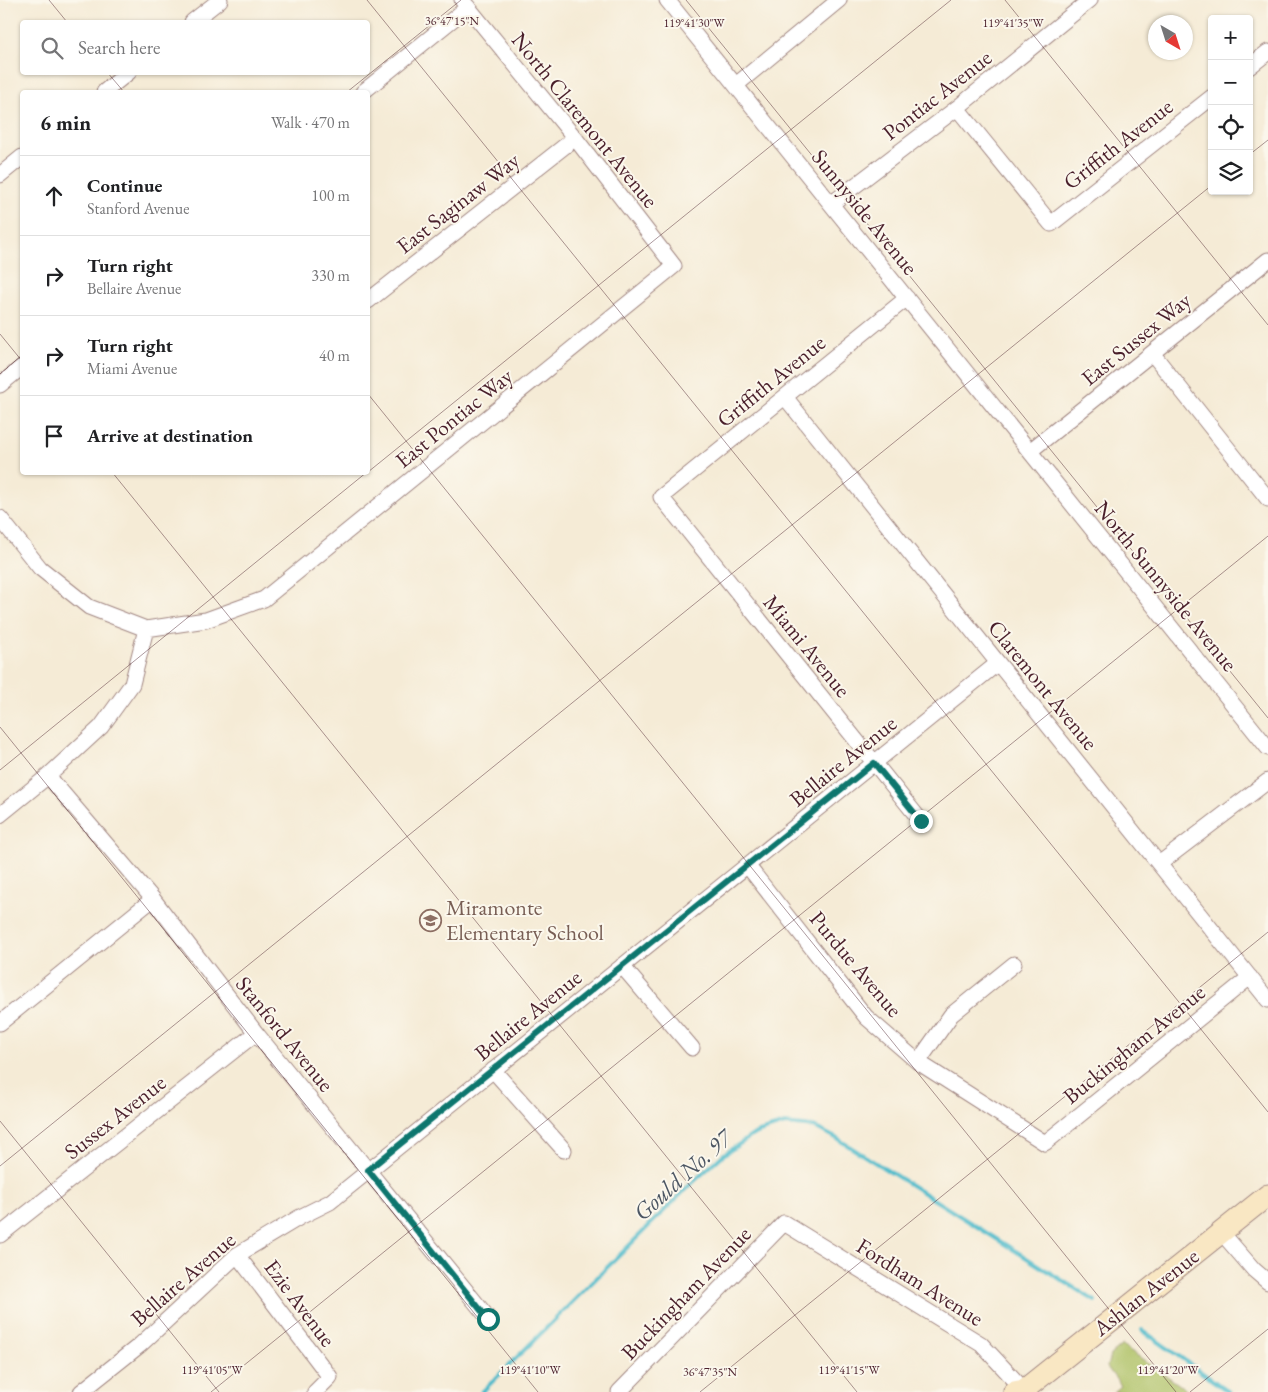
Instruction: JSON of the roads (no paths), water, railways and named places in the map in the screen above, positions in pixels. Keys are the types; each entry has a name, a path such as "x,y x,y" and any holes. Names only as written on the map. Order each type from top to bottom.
{"main road":[{"name":"Ashlan Avenue","path":"1020,1391 1268,1195"}],"street":[{"path":"195,20 220,0"},
{"name":"Sunnyside Avenue","path":"667,0 1030,451"},
{"path":"736,85 840,0"},
{"name":"Pontiac Avenue","path":"832,204 957,108 1090,0"},
{"path":"365,90 465,4"},
{"name":"North Claremont Avenue","path":"465,4 575,138 674,266"},
{"path":"1253,64 1268,52"},
{"path":"106,90 125,75"},
{"name":"Griffith Avenue","path":"957,108 1052,224 1208,100"},
{"name":"East Saginaw Way","path":"370,299 575,138"},
{"path":"0,174 20,159"},
{"name":"East Sussex Way","path":"1030,451 1268,260"},
{"name":"East Pontiac Way","path":"146,629 206,620 264,599 674,266"},
{"name":"Griffith Avenue","path":"661,497 907,298"},
{"path":"1152,353 1268,499"},
{"path":"0,385 20,369"},
{"name":"Claremont Avenue","path":"785,397 1268,1000"},
{"name":"North Sunnyside Avenue","path":"1030,451 1268,748"},
{"name":"Miami Avenue","path":"661,497 921,821"},
{"path":"0,518 40,568 89,607 146,629 132,684 101,726 48,776 0,815"},
{"name":"Bellaire Avenue","path":"81,1392 140,1345 236,1255 300,1217 330,1202 998,664"},
{"name":"Stanford Avenue","path":"48,776 153,899 256,1033 488,1319"},
{"path":"1159,864 1268,781"},
{"name":"Purdue Avenue","path":"747,865 866,1017 918,1062 1045,1143"},
{"path":"0,1023 153,899"},
{"path":"918,1062 951,1015 1014,964"},
{"path":"622,966 692,1048"},
{"name":"Buckingham Avenue","path":"1045,1143 1250,977"},
{"name":"Sussex Avenue","path":"0,1235 256,1033"},
{"path":"493,1070 564,1150"},
{"name":"Buckingham Avenue","path":"619,1392 784,1223"},
{"name":"Fordham Avenue","path":"784,1223 981,1344 1020,1391"},
{"path":"1222,1233 1254,1270 1268,1282"},
{"name":"Ezie Avenue","path":"236,1255 330,1377 315,1392"}],"waterway":[{"name":"Gould No. 97","path":"482,1392 692,1183 723,1155 756,1133 785,1124 814,1127 836,1138 1095,1301"},
{"name":"Gould No. 97","path":"1142,1330 1229,1392"}],"place":[{"name":"Miramonte Elementary School","path":"430,920"}]}
